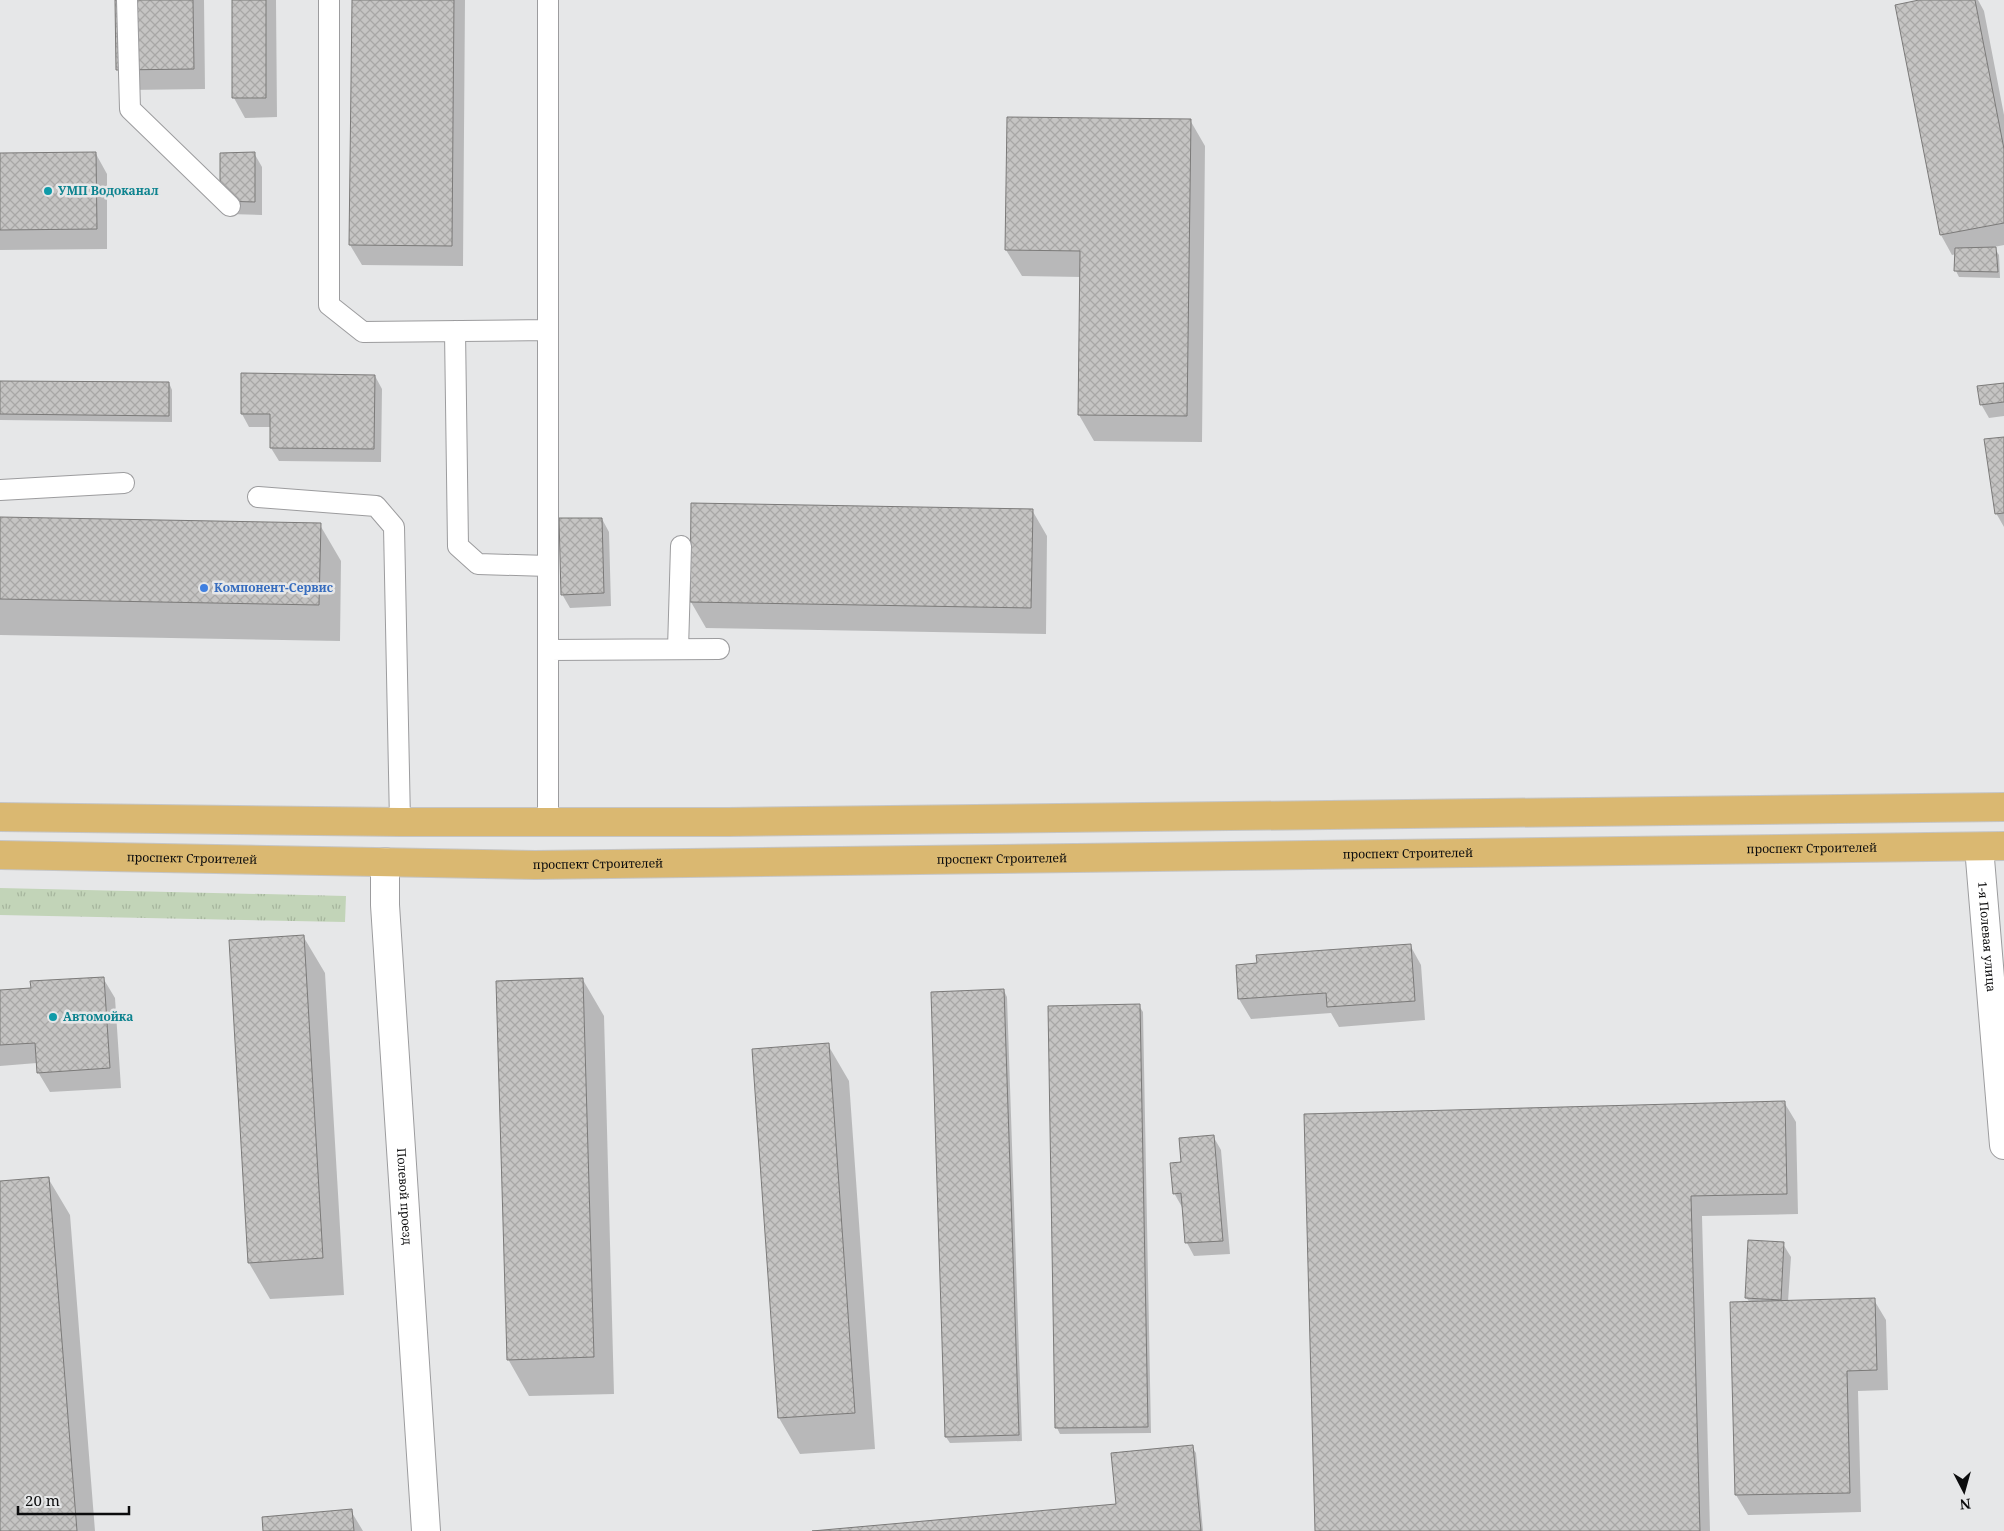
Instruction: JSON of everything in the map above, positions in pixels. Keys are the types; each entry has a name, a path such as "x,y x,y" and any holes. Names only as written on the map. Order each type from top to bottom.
{"main road":[{"path":"1976,807 1992,847"},
{"path":"0,817 548,822 2004,807"},
{"name":"проспект Строителей","path":"0,855 535,865 1992,847"}],"street":[{"name":"1-я Полевая улица","path":"1992,847 2004,1145"},
{"name":"Полевой проезд","path":"385,862 384,905 426,1531"}],"lane":[{"path":"128,0 130,109 230,206"},
{"path":"330,0 329,305 362,332 548,330"},
{"path":"548,0 548,822"},
{"path":"455,331 458,546 478,564 548,566"},
{"path":"0,490 124,483"},
{"path":"258,497 376,506 394,527 400,822"},
{"path":"678,649 681,546"},
{"path":"548,650 719,649"}],"green space":[{"path":"0,888 346,896 345,922 0,915"}],"building":[{"path":"115,0 193,0 194,69 116,70"},
{"path":"232,0 266,0 266,98 232,98"},
{"path":"352,0 454,0 452,246 349,245"},
{"path":"1919,0 1975,0 2004,149 2004,223 1940,235 1895,5"},
{"path":"1007,117 1191,119 1187,416 1078,415 1080,251 1005,250"},
{"name":"УМП Водоканал","path":"96,152 97,229 0,230 0,153"},
{"path":"255,152 255,202 220,201 220,153"},
{"path":"1996,247 1998,272 1954,271 1955,248"},
{"path":"241,373 375,375 374,449 270,448 270,414 241,414"},
{"path":"0,381 169,382 169,416 0,414"},
{"path":"2004,383 2004,402 1980,405 1977,386"},
{"path":"2004,437 2004,513 1995,514 1984,439"},
{"path":"691,503 1033,509 1031,608 690,602"},
{"path":"0,517 321,523 319,605 0,599"},
{"path":"559,518 602,518 604,593 561,595"},
{"path":"304,935 323,1258 248,1263 229,940"},
{"path":"1411,944 1415,1001 1327,1007 1326,993 1238,999 1236,965 1257,963 1256,955"},
{"name":"Автомойка","path":"104,977 110,1068 37,1073 35,1043 0,1045 0,990 31,988 30,981"},
{"path":"583,978 594,1357 507,1360 496,981"},
{"path":"1004,989 1019,1435 945,1437 931,992"},
{"path":"1140,1004 1148,1427 1055,1428 1048,1006"},
{"path":"829,1043 855,1413 778,1418 752,1049"},
{"path":"1785,1101 1787,1194 1691,1196 1700,1531 1315,1531 1304,1114"},
{"path":"1214,1135 1223,1241 1185,1243 1181,1193 1173,1194 1170,1163 1181,1162 1179,1138"},
{"path":"49,1177 77,1531 0,1531 0,1181"},
{"path":"1748,1240 1784,1242 1781,1300 1745,1298"},
{"path":"1875,1298 1877,1370 1847,1371 1850,1493 1735,1495 1730,1302"},
{"path":"1193,1445 1201,1531 812,1531 1116,1504 1111,1453"},
{"path":"352,1509 354,1531 263,1531 262,1517"}],"place":[{"name":"УМП Водоканал","path":"48,191"},
{"name":"Компонент-Сервис","path":"204,588"},
{"name":"Автомойка","path":"53,1017"}]}
